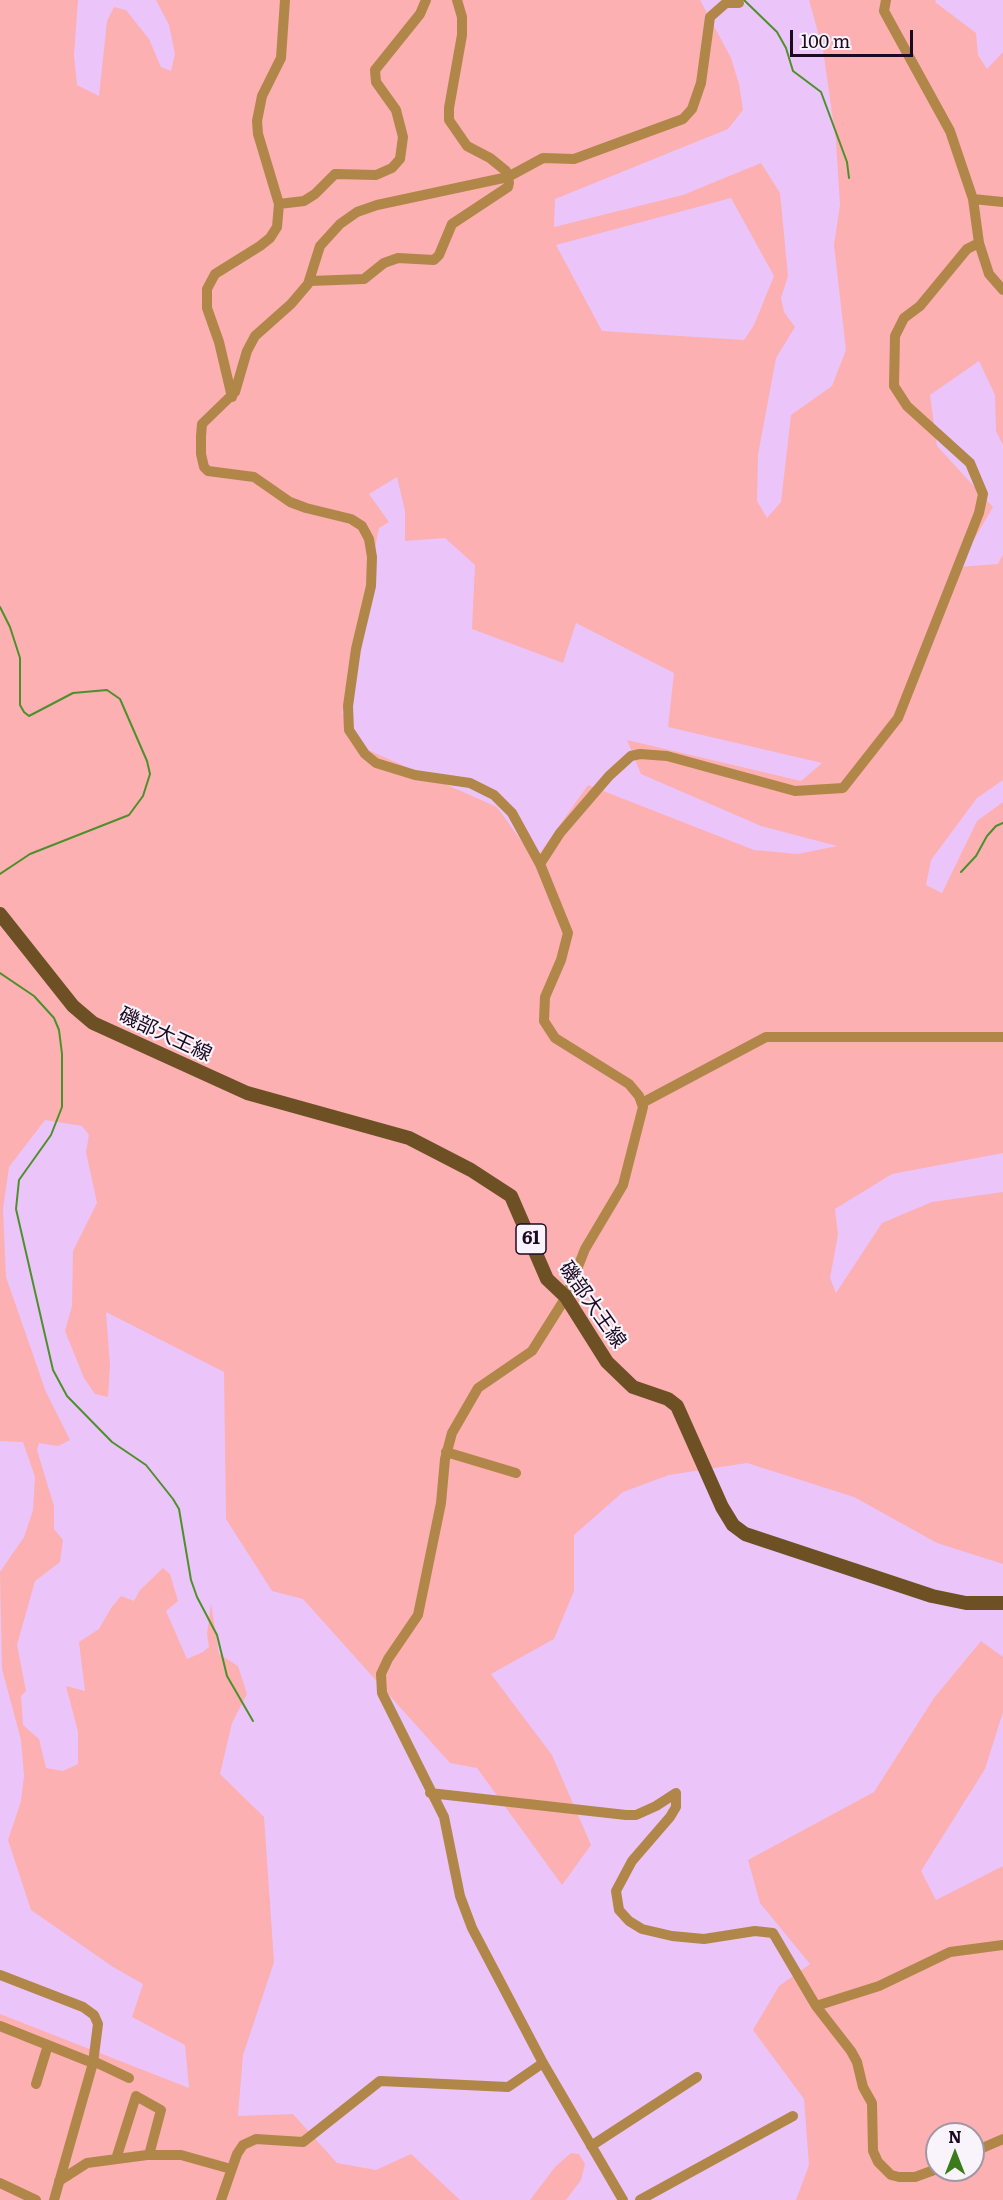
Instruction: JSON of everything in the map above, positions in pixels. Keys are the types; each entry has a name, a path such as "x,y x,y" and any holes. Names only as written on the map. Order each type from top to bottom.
{"main road":[{"name":"磯部大王線","path":"0,914 73,1006 93,1023 247,1093 410,1138 471,1170 511,1196 547,1279 566,1297 607,1362 633,1387 668,1399 677,1406 722,1507 733,1525 745,1534 932,1596 966,1603 1003,1604"}],"street":[{"path":"232,397 219,342 207,308 207,289 215,274 249,254 270,237 277,227 279,204 258,135 257,121 262,96 281,58 285,0"},
{"path":"279,204 304,201 315,194 335,174 376,175 392,168 400,159 403,137 396,110 376,82 375,70 420,14 426,0"},
{"path":"310,281 364,279 384,263 398,258 434,260 439,255 452,224 508,187 508,177 496,162 467,146 449,120 448,108 462,35 462,16 457,0"},
{"path":"886,0 884,11 950,131 973,199 980,243 989,274 1003,290"},
{"path":"623,2200 543,2063 472,1928 460,1896 444,1817 382,1693 381,1674 388,1659 418,1615 441,1503 446,1452 452,1432 478,1388 532,1351 566,1297 589,1241 623,1185 642,1103 629,1084 555,1038 544,1021 545,997 561,960 568,933 540,864 512,813 495,795 470,783 415,775 376,763 355,741 349,730 348,706 356,649 371,585 372,557 369,539 357,521 290,502 254,477 208,471 204,467 201,454 202,424 232,397 237,388 247,351 255,336 291,304 310,281 320,246 348,217 377,205 508,177 543,158 574,159 683,119 692,109 701,83 710,17 726,3 739,3"},
{"path":"973,199 1003,202"},
{"path":"540,864 560,833 609,776 631,756 640,754 667,756 795,791 843,788 898,718 979,513 983,494 970,464 907,406 894,386 895,336 904,318 920,306 967,249 980,243"},
{"path":"642,1103 766,1037 1003,1037"},
{"path":"446,1452 516,1473"},
{"path":"430,1793 626,1815 636,1815 676,1793 676,1807 670,1817 632,1861 616,1891 619,1910 629,1921 642,1929 672,1936 704,1939 754,1931 773,1933 816,2006 851,2051 863,2087 872,2103 873,2151 878,2162 891,2175 899,2177 915,2177 925,2173"},
{"path":"816,2006 879,1986 950,1952 1003,1945"},
{"path":"0,1976 82,2007 94,2015 98,2024 93,2062 54,2200"},
{"path":"0,2026 129,2078"},
{"path":"36,2084 48,2045"},
{"path":"221,2200 237,2154 249,2141 303,2142 380,2081 508,2087 543,2063"},
{"path":"591,2146 696,2077"},
{"path":"116,2159 136,2096 161,2110 149,2155"},
{"path":"639,2200 793,2116"},
{"path":"985,2147 1003,2139"},
{"path":"59,2181 87,2163 149,2155 181,2155 231,2169"},
{"path":"0,2183 36,2200"}],"shaded area":[{"path":"0,0 78,0 74,55 77,85 99,96 107,21 114,7 126,10 149,39 161,67 171,71 175,54 169,25 156,0 700,0 731,58 739,84 743,110 728,129 555,199 554,227 683,195 761,163 780,193 788,276 781,298 784,312 795,327 776,358 758,455 757,501 767,518 781,502 791,415 832,386 846,350 834,245 840,205 836,141 823,50 809,0 936,0 935,2 976,33 978,55 987,69 1003,52 1003,445 996,431 995,395 979,361 930,395 937,446 993,507 958,567 998,564 1003,554 1003,780 977,798 931,860 926,885 942,893 977,821 1003,802 1003,1153 892,1174 835,1209 838,1235 830,1278 836,1293 882,1223 932,1202 1003,1192 1003,1564 937,1543 854,1497 747,1463 669,1475 623,1492 574,1535 574,1591 554,1639 491,1674 552,1755 591,1845 562,1885 477,1768 450,1763 303,1599 272,1591 226,1519 224,1372 106,1312 110,1366 108,1397 95,1394 84,1378 65,1331 72,1306 73,1251 97,1203 86,1152 89,1135 82,1126 45,1120 9,1167 3,1209 6,1277 46,1392 70,1440 58,1446 39,1443 37,1450 54,1506 54,1529 63,1540 60,1562 35,1581 17,1645 26,1691 21,1696 23,1725 39,1739 46,1768 63,1771 78,1764 78,1732 66,1686 85,1691 79,1642 99,1629 121,1596 134,1601 140,1590 163,1568 170,1574 178,1601 166,1611 187,1659 209,1647 207,1634 211,1603 219,1654 238,1666 247,1694 232,1723 220,1774 264,1817 274,1962 243,2055 238,2116 293,2114 337,2163 376,2170 411,2154 460,2200 0,2200 0,2014 189,2088 185,2045 132,2017 143,1984 113,1967 31,1910 8,1840 21,1801 24,1776 21,1740 2,1669 0,1572 24,1537 33,1510 35,1477 23,1442 0,1441","holes":["731,198 774,276 754,325 744,340 602,331 556,245","397,477 405,511 405,541 445,538 475,565 472,629 563,663 576,623 674,673 668,727 822,763 801,781 627,740 641,774 761,826 837,846 798,854 754,850 588,785 535,860 497,807 359,746 342,713 379,528 389,522 369,494"]},
{"path":"981,1641 1003,1657 1003,1712 985,1769 921,1871 936,1900 1003,1866 1003,2200 796,2200 809,2165 804,2099 753,2030 779,1986 810,1964 760,1903 748,1860 874,1792 934,1698"},
{"path":"571,2153 579,2154 585,2164 581,2180 566,2200 530,2200 555,2167"}],"waterway":[{"path":"744,0 777,32 786,48 793,71 821,92 847,162 849,178"},
{"path":"0,607 10,627 20,658 20,705 24,712 29,716 73,693 107,690 120,699 147,761 150,774 143,796 129,815 30,854 0,874"},
{"path":"961,872 976,856 987,836 996,826 1003,823"},
{"path":"0,973 34,996 54,1018 59,1030 62,1054 62,1107 51,1135 19,1180 16,1209 53,1370 67,1396 112,1442 146,1465 179,1509 191,1580 197,1597 217,1635 227,1676 253,1721"}]}
